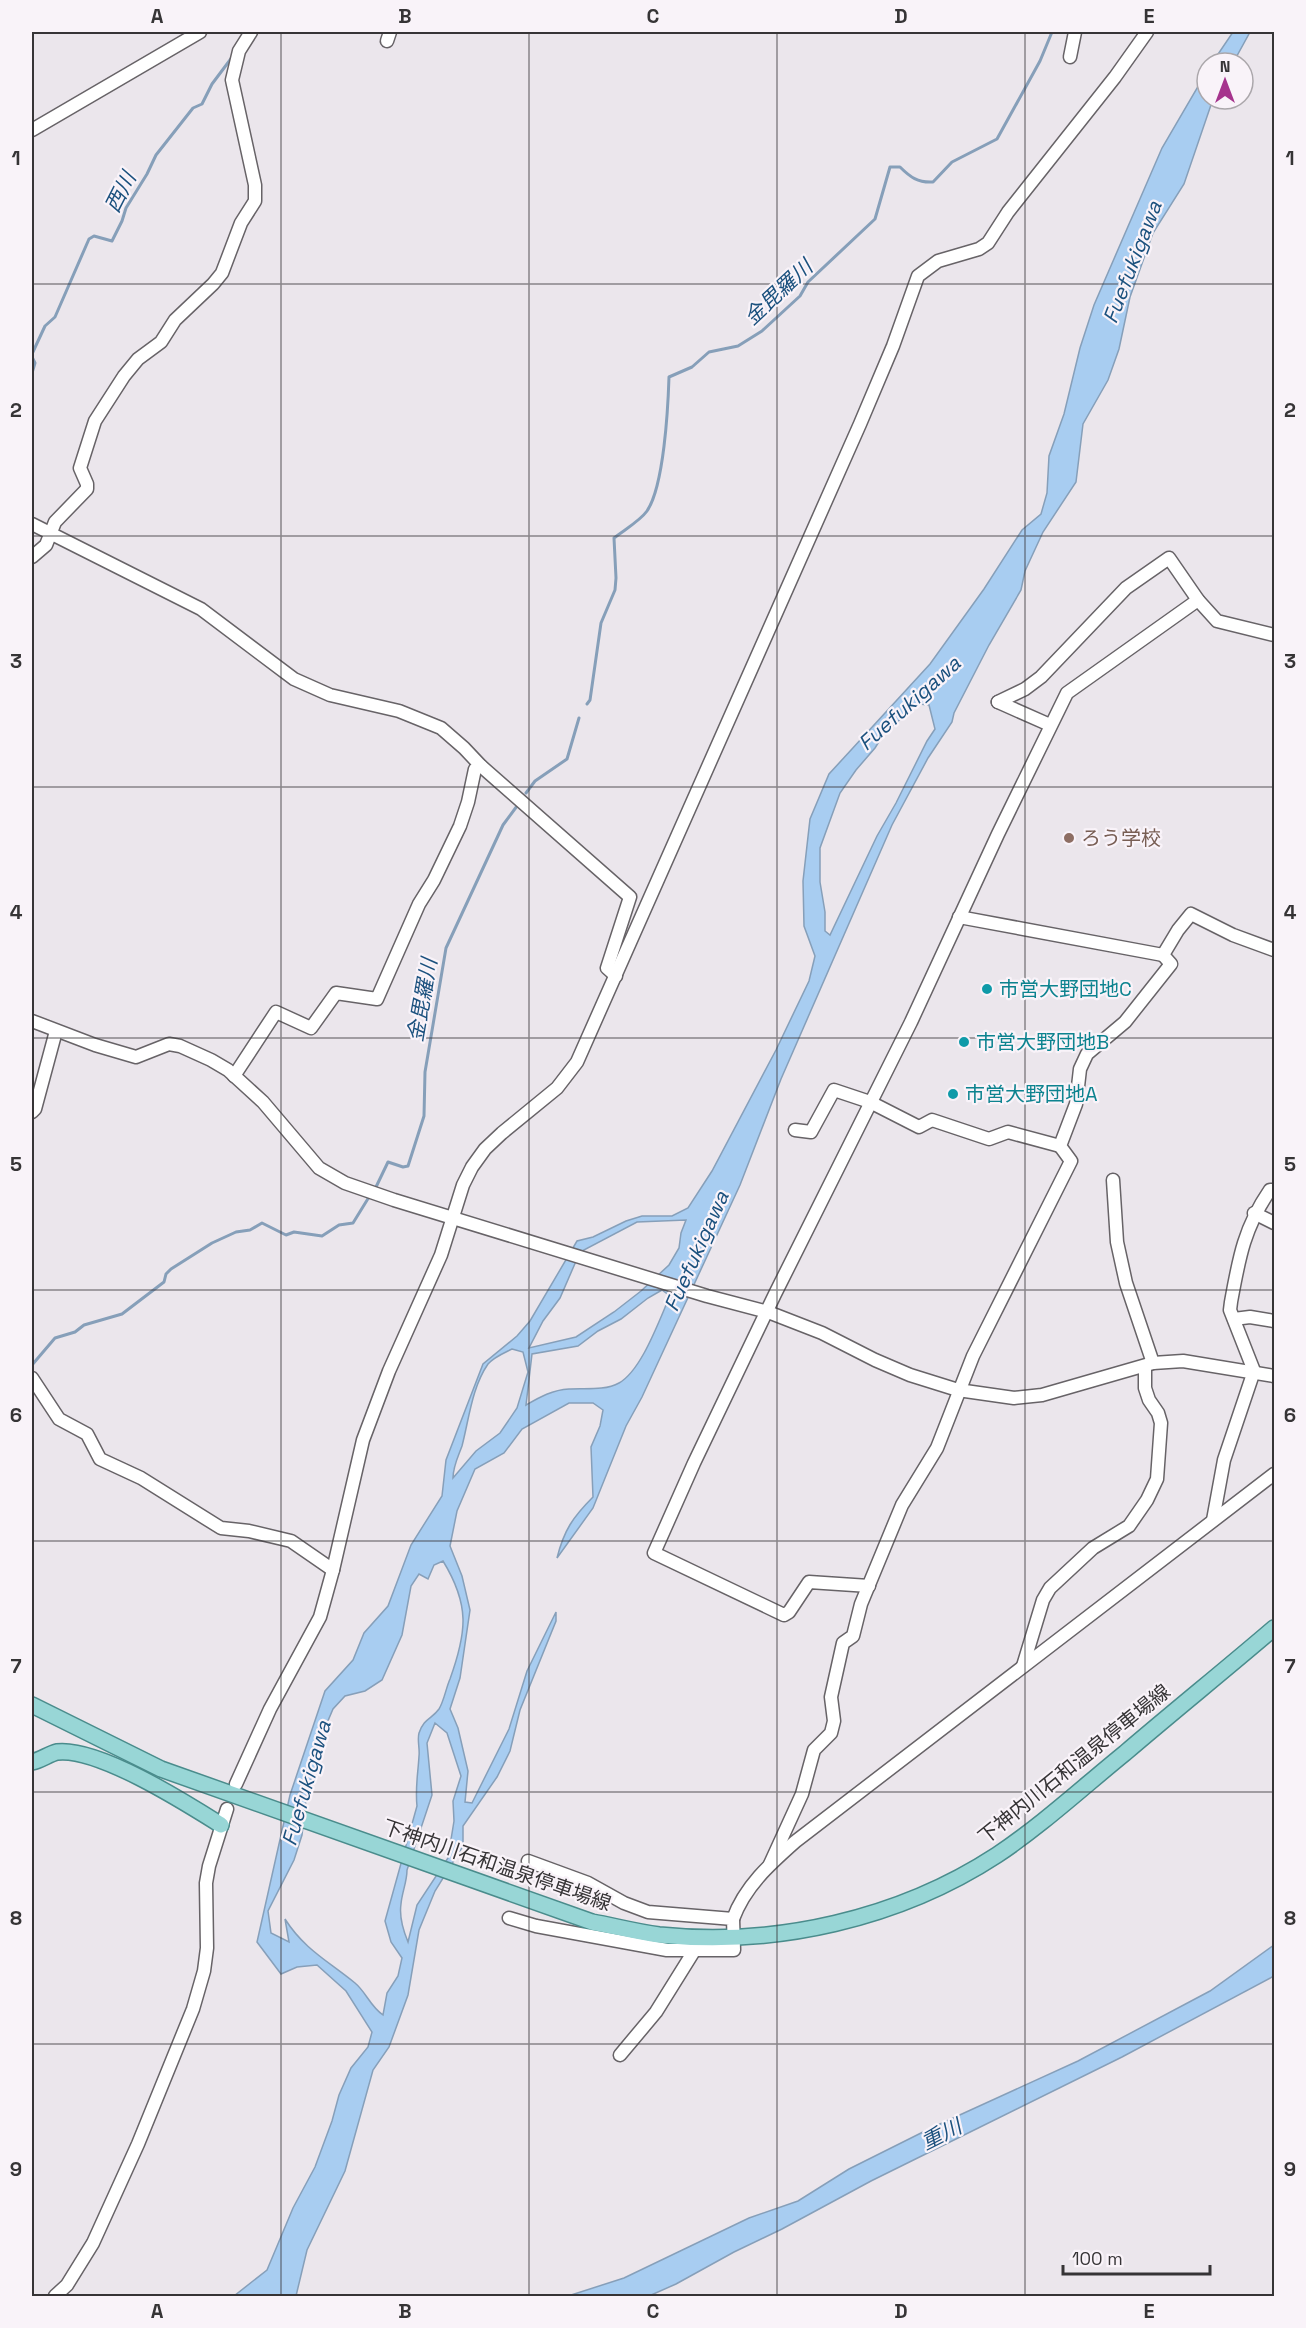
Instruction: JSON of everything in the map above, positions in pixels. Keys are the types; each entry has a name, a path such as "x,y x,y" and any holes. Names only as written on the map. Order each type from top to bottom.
{"main road":[{"name":"下神内川石和温泉停車場線","path":"32,1705 161,1769 486,1886 603,1924 658,1935 778,1934 852,1919 928,1892 997,1855 1064,1803 1275,1628"},
{"path":"32,1762 57,1752 87,1754 167,1791 221,1825"}],"street":[{"path":"32,130 200,32"},
{"path":"32,557 46,545 55,522 87,489 80,468 95,421 124,376 138,359 161,342 175,320 222,273 241,223 255,201 255,185 232,80 239,51 250,32"},
{"path":"1070,57 1075,32"},
{"path":"236,1784 270,1709 320,1617 363,1440 389,1371 441,1256 463,1185 485,1149 557,1088 577,1062 860,424 893,346 918,276 938,261 979,249 988,243 1026,189 1108,86 1147,32"},
{"path":"32,524 201,609 294,679 330,695 399,711 441,728 630,897 607,968 616,976"},
{"path":"1050,725 998,702 1026,689 1041,677 1126,588 1169,558 1198,600 1217,621 1275,635"},
{"path":"869,1586 809,1582 789,1612 784,1615 654,1553 694,1463 911,1022 998,834 1067,693 1198,600"},
{"path":"234,1076 276,1012 311,1028 336,993 378,999 419,904 434,880 460,826 475,769 481,766"},
{"path":"1164,955 1178,930 1191,914 1233,935 1275,950"},
{"path":"959,917 1164,955 1171,964 1125,1022 1087,1054 1080,1068 1076,1104 1060,1146"},
{"path":"32,1021 136,1057 169,1044 180,1046 212,1060 263,1102 319,1168 345,1183 706,1296 768,1312 822,1333 910,1375 958,1390 1014,1398 1042,1395 1149,1364 1183,1361 1275,1376"},
{"path":"32,1112 56,1031"},
{"path":"770,1864 802,1794 814,1750 831,1733 834,1721 831,1697 837,1660 843,1643 853,1636 861,1604 902,1505 937,1448 958,1390 1071,1161 1060,1146 1008,1132 989,1139 932,1120 919,1127 870,1102 834,1090 810,1132 795,1130"},
{"path":"1023,1666 1043,1600 1050,1588 1093,1548 1129,1526 1147,1500 1157,1479 1161,1423 1145,1388 1149,1364 1116,1242 1113,1180"},
{"path":"1213,1520 1224,1460 1254,1371 1230,1310 1231,1302 1242,1245 1254,1213 1270,1190 1275,1190"},
{"path":"1254,1213 1275,1223"},
{"path":"1234,1319 1250,1317 1275,1321"},
{"path":"32,1378 59,1419 87,1434 100,1459 141,1478 222,1528 291,1541 333,1570"},
{"path":"509,1918 536,1926 667,1950 694,1952 734,1950 733,1919 739,1902 770,1864 829,1814 1275,1474"},
{"path":"55,2296 67,2285 82,2262 113,2201 194,2008 204,1971 207,1948 206,1883 227,1809"},
{"path":"528,1861 588,1883 624,1903 648,1912 733,1919"},
{"path":"620,2055 656,2012 694,1952"}],"water":[{"path":"1233,32 1250,32 1240,51 1220,51"},
{"name":"Fuefukigawa","path":"1195,92 1195,111 1209,111 1184,184 1153,233 1130,297 1119,349 1108,380 1083,424 1076,482 1043,532 1025,571 1021,590 989,645 954,713 952,722 928,758 892,825 781,1079 740,1185 642,1397 626,1426 593,1508 557,1558 570,1524 593,1497 591,1447 600,1426 603,1410 593,1403 569,1403 522,1429 504,1453 475,1469 457,1511 450,1546 462,1576 470,1610 460,1678 450,1709 458,1728 468,1771 465,1802 472,1803 509,1729 527,1671 556,1612 556,1621 520,1710 510,1751 497,1777 463,1826 463,1846 435,1891 419,1930 408,1995 389,2047 373,2070 345,2171 307,2250 296,2296 234,2296 267,2270 293,2208 315,2167 339,2095 351,2068 368,2047 372,2032 346,1991 317,1965 297,1967 281,1974 257,1942 290,1795 325,1691 353,1660 364,1633 388,1606 411,1545 442,1496 446,1460 483,1364 517,1336 530,1321 577,1241 593,1237 642,1216 672,1216 688,1208 712,1171 776,1050 809,981 815,956 804,926 803,881 810,819 829,774 930,664 984,589 1022,530 1041,514 1047,493 1049,456 1064,414 1080,348 1094,305 1162,148","holes":["919,704 929,705 935,729 877,836 830,935 825,931 825,912 820,882 820,848 840,793 885,732","686,1220 679,1248 669,1265 614,1312 576,1337 529,1348 543,1321 560,1298 580,1252 637,1222","662,1290 670,1296 642,1356 627,1377 613,1386 557,1391 526,1405 532,1354 578,1346 598,1331 621,1319","512,1349 523,1352 528,1372 517,1408 500,1433 476,1451 453,1478 478,1383 488,1364","443,1561 458,1591 462,1605 462,1633 456,1662 441,1706 423,1724 419,1733 417,1806 385,1921 391,1942 402,1958 398,1976 387,1993 383,2015 359,1987 308,1947 285,1919 289,1942 271,1933 268,1911 294,1860 302,1835 307,1791 315,1769 316,1749 333,1709 345,1696 365,1691 382,1680 402,1635 411,1586 419,1574 428,1579 434,1565","435,1723 447,1733 461,1776 453,1801 454,1821 448,1858 417,1905 408,1942 401,1919 401,1909 407,1870 432,1795 427,1743"]},
{"name":"重川","path":"1274,1945 1274,1976 1122,2057 871,2181 676,2284 649,2296 568,2296 624,2278 749,2218 798,2201 849,2169 929,2129 1078,2061 1210,1991"}],"waterway":[{"name":"金毘羅川","path":"587,704 590,700 601,623 615,590 614,538 644,515 653,499 657,484 664,446 669,377 692,367 709,352 738,346 762,331 800,296 808,282 875,219 890,167 900,167 915,179 933,182 952,162 997,139 1040,61 1052,32"},
{"name":"西川","path":"32,354 45,326 55,317 89,239 94,236 112,241 126,208 156,155 193,108 202,104 212,84 233,56"},
{"name":"西川","path":"32,357 35,363 32,373"},
{"name":"金毘羅川","path":"526,793 535,781 567,759 579,718"},
{"name":"金毘羅川","path":"376,1187 388,1162 403,1167 408,1166 424,1116 425,1072 446,948 503,825 517,806"},
{"name":"金毘羅川","path":"32,1365 55,1338 75,1332 84,1325 122,1314 164,1282 166,1274 171,1269 212,1243 236,1232 250,1230 262,1223 286,1235 294,1232 322,1236 339,1225 353,1223 369,1197"}],"place":[{"name":"ろう学校","path":"1069,838"},
{"name":"市営大野団地C","path":"987,989"},
{"name":"市営大野団地B","path":"964,1042"},
{"name":"市営大野団地A","path":"953,1094"}]}
